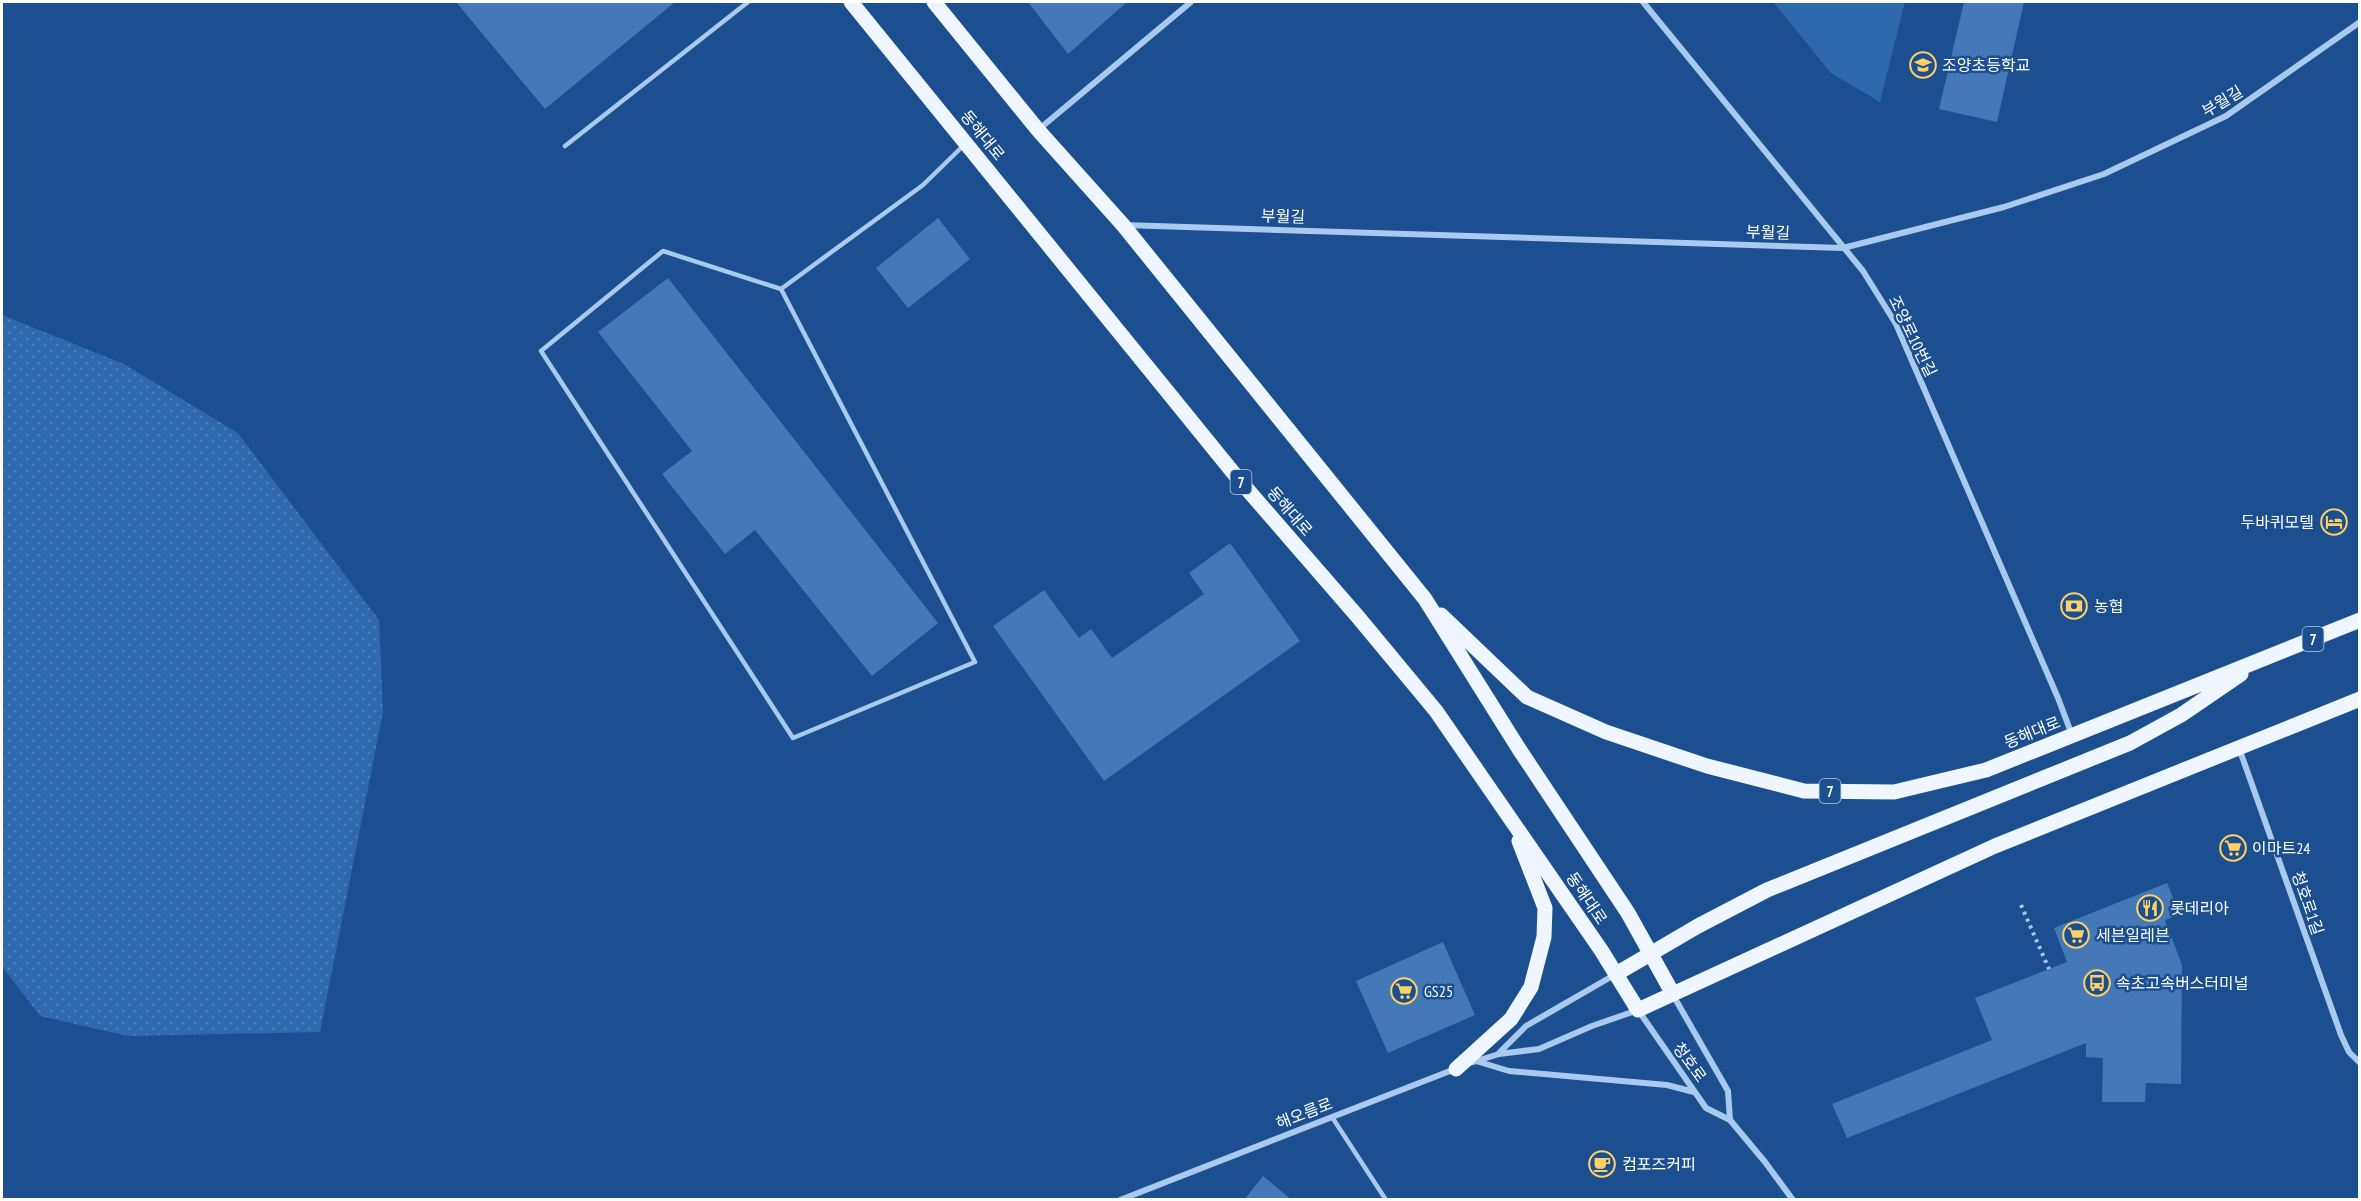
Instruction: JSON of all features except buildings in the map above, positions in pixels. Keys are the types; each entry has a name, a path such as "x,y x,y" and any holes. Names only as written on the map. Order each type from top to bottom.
{"main road":[{"name":"동해대로","path":"851,2 1240,481 1436,711 1511,818 1638,1010"},
{"name":"동해대로","path":"934,2 1038,130 1123,225 1425,599 1651,952 1673,994"},
{"name":"동해대로","path":"1425,599 1527,697 1606,732 1707,766 1804,791 1893,792 1986,770 2360,620"},
{"name":"동해대로","path":"1616,974 1651,952 1767,890 2139,738 2181,715 2266,658"},
{"path":"1638,1010 1762,951 1995,846 2360,699"},
{"path":"1456,1069 1511,1019 1531,987 1544,937 1545,908 1511,818"}],"street":[{"path":"1038,130 1191,2"},
{"name":"조양로10번길","path":"1643,2 1863,271 1896,324 2049,676 2072,735"},
{"name":"부월길","path":"1123,225 1843,248 2004,207 2104,174 2226,116 2360,22"},
{"name":"청호로1길","path":"2239,748 2341,1035 2349,1052 2360,1063"},
{"name":"해오름로","path":"1499,1054 1526,1026 1616,974"},
{"name":"청호로","path":"1673,994 1728,1091 1730,1120"},
{"name":"청호로","path":"1638,1010 1706,1108 1730,1120 1793,1200"},
{"name":"해오름로","path":"1120,1200 1476,1061 1499,1054 1539,1049 1592,1026 1638,1010"},
{"path":"1476,1061 1509,1071 1667,1085 1696,1093"}],"lane":[{"path":"565,146 748,2"},
{"path":"781,289 923,185 966,143"},
{"path":"663,251 781,289 975,662 793,738 541,351 663,251"},
{"path":"1332,1117 1386,1200"}],"path":[{"path":"2021,905 2049,969"}],"shaded area":[{"path":"1773,2 1905,2 1880,102 1831,73"},
{"path":"2,315 124,364 238,433 379,620 383,712 320,1032 128,1036 40,1016 2,966"}],"place":[{"name":"조양초등학교","path":"1923,65"},
{"name":"두바퀴모텔","path":"2334,522"},
{"name":"농협","path":"2074,606"},
{"name":"이마트24","path":"2233,848"},
{"name":"롯데리아","path":"2150,908"},
{"name":"세븐일레븐","path":"2076,935"},
{"name":"속초고속버스터미널","path":"2097,983"},
{"name":"GS25","path":"1404,991"},
{"name":"컴포즈커피","path":"1602,1164"}]}
